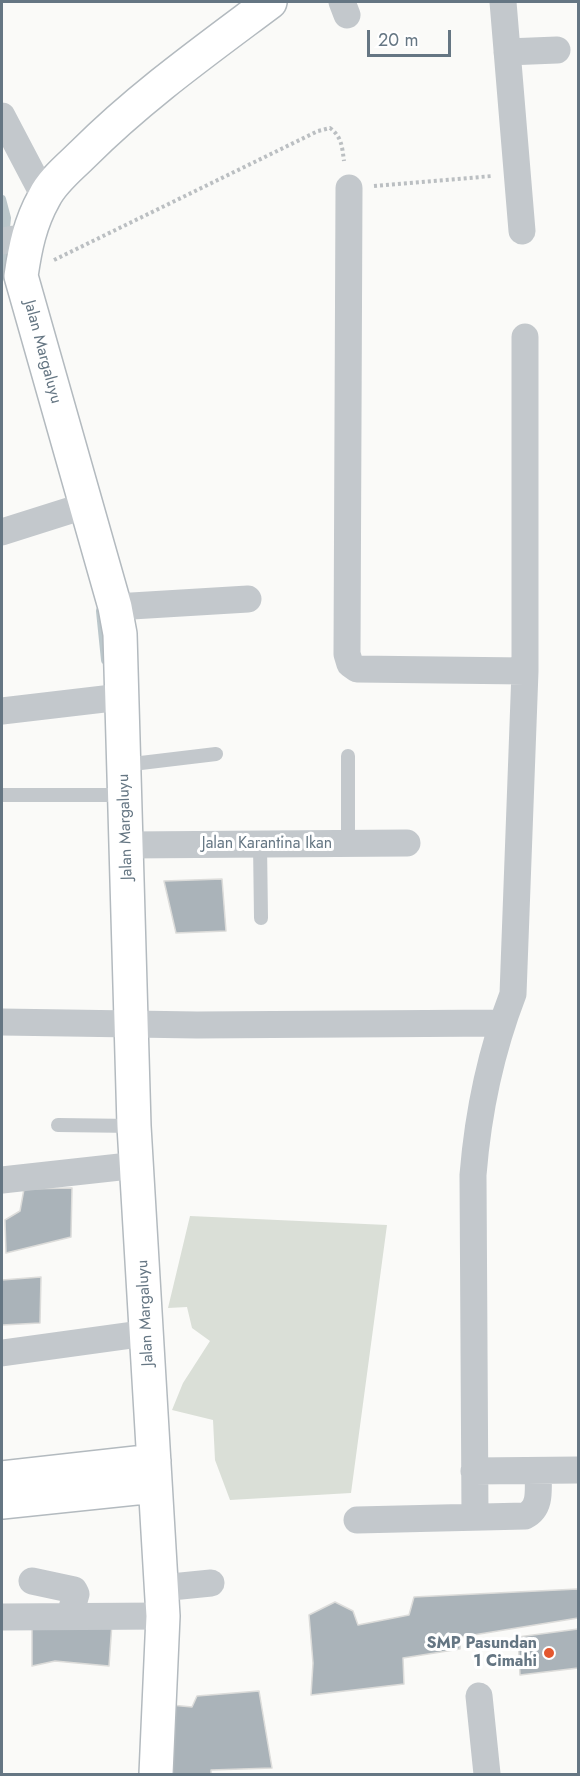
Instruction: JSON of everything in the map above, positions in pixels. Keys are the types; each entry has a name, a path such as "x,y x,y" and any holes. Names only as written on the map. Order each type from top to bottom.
{"main road":[{"name":"Jalan Margaluyu","path":"156,1774 162,1602 135,1126 120,634 115,607 84,506 21,276 14,239 44,196 102,135 156,88 270,2"},
{"path":"2,1478 154,1474"},
{"path":"2,1502 154,1474"}],"street":[{"path":"503,2 522,231"},
{"path":"507,52 557,50"},
{"path":"2,116 44,196"},
{"path":"349,188 347,654 350,664 357,669 525,671"},
{"path":"475,1516 473,1175 477,1125 502,1023 513,994 525,671 525,337"},
{"path":"2,532 84,506"},
{"path":"115,607 248,599"},
{"path":"2,711 121,697"},
{"name":"Jalan Karantina Ikan","path":"127,845 407,843"},
{"path":"2,1022 502,1023"},
{"path":"2,1180 138,1165"},
{"path":"2,1353 147,1333"},
{"path":"474,1471 579,1470"},
{"path":"357,1520 525,1516 534,1512 537,1504 538,1471"},
{"path":"32,1581 74,1590 76,1594 70,1615"},
{"path":"2,1617 70,1615 162,1602 211,1583"},
{"path":"479,1696 487,1774"}],"lane":[{"path":"2,795 124,780 216,754"},
{"path":"348,756 348,843"},
{"path":"260,844 261,918"},
{"path":"58,1125 135,1126"}],"path":[{"path":"21,276 318,131 330,129 341,139 349,188 518,174"}],"shaded area":[{"path":"190,1216 387,1225 351,1493 230,1500 215,1460 213,1420 172,1410 183,1383 210,1341 192,1328 187,1307 168,1308"}],"building":[{"path":"222,879 226,931 176,933 164,881"},
{"path":"72,1188 71,1237 6,1253 5,1220 20,1211 24,1189"},
{"path":"41,1277 40,1323 2,1325 2,1280"},
{"path":"578,1589 578,1618 461,1637 460,1649 403,1658 404,1684 311,1695 313,1663 309,1615 335,1602 353,1611 358,1625 409,1615 414,1597"},
{"path":"112,1623 109,1666 55,1661 32,1666 32,1628"},
{"name":"SMP Pasundan 1 Cimahi","path":"578,1629 578,1668 520,1675 518,1637"},
{"path":"259,1691 272,1768 211,1770 211,1774 170,1774 171,1705 192,1707 197,1696"}],"waterway":[{"path":"2,199 7,218 6,228"},
{"path":"3,253 7,278"},
{"path":"100,611 105,660"}],"place":[{"name":"SMP Pasundan 1 Cimahi","path":"549,1653"}]}
